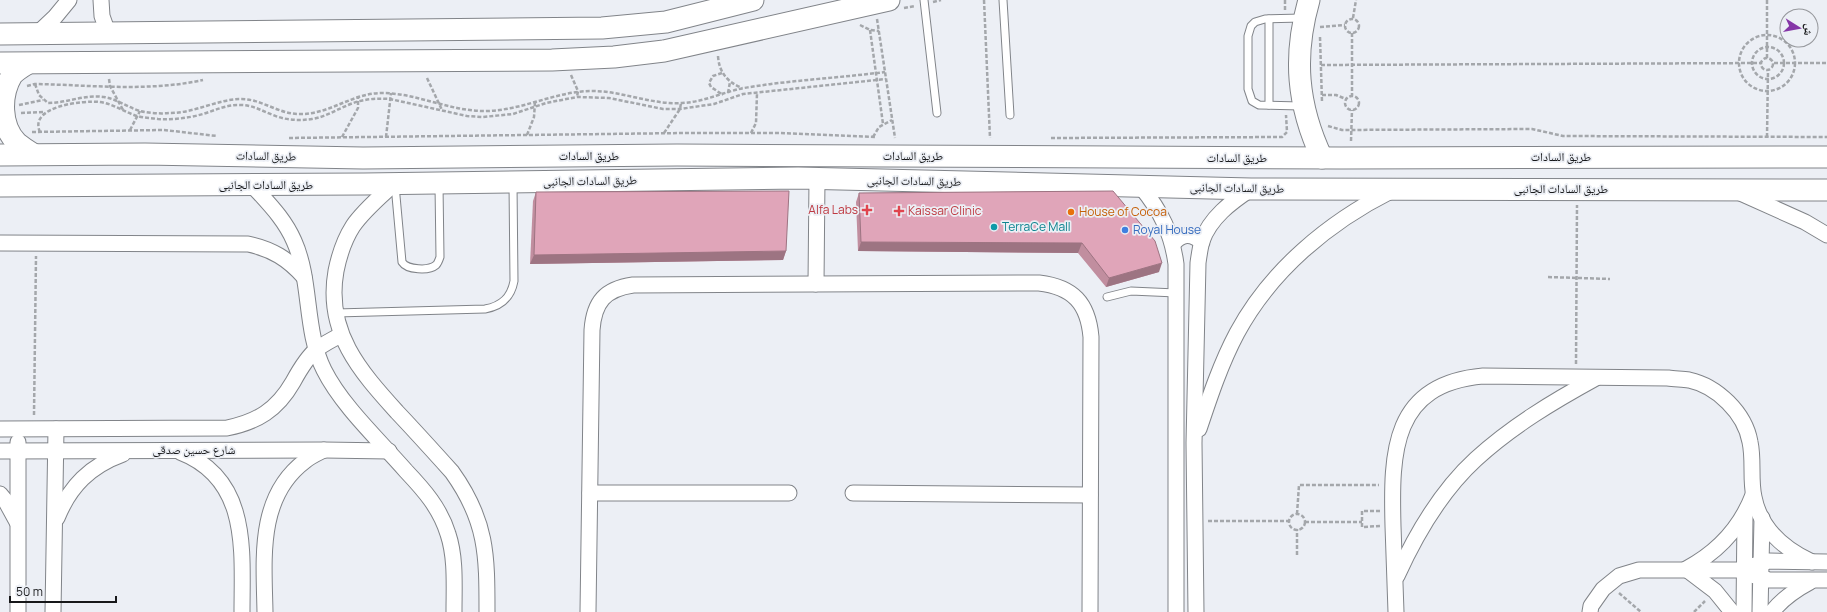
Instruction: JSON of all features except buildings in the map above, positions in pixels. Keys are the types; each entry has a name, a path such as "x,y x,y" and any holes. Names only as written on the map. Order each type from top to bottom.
{"main road":[{"path":"0,34 602,28 666,22 753,0"},
{"path":"0,64 552,60 614,57 664,51 823,8 888,8"},
{"path":"1308,17 1300,40 1299,62 1304,106 1314,141 1322,158"},
{"path":"26,64 12,75 3,92 0,110 6,128 17,143 33,154"},
{"path":"980,147 1027,184"},
{"name":"طريق السادات","path":"0,155 145,154 363,158 677,155 980,147 1322,158 1827,157"},
{"path":"145,154 182,185"},
{"path":"648,180 677,155"},
{"path":"1678,157 1678,190"},
{"name":"طريق السادات الجانبى","path":"0,186 252,185 817,178 1251,190 1827,190"}],"street":[{"path":"37,34 55,17 69,0"},
{"path":"101,0 102,16 108,33"},
{"path":"816,284 817,178"},
{"path":"395,183 362,213 343,244 335,278 336,313 341,335 361,370 452,472 465,490 477,516 486,551 487,612"},
{"path":"252,185 276,211 294,242 304,277 316,350 323,369 337,392 423,490 434,504 442,519 449,535 452,552 454,612"},
{"path":"1142,187 1155,204 1166,223 1173,244 1176,264 1176,612"},
{"path":"1194,443 1222,366 1237,333 1256,304 1304,249 1363,205 1395,189"},
{"path":"1196,612 1194,443 1198,263 1202,242 1214,220 1230,203 1251,190"},
{"path":"1734,190 1804,222 1827,235"},
{"path":"1173,244 1178,238 1187,235 1195,236 1202,242"},
{"path":"0,243 248,244 264,248 279,255 293,265 304,277"},
{"path":"588,612 593,316 598,304 607,294 619,287 632,285 1039,283 1056,285 1071,293 1082,305 1089,320 1091,337 1090,612"},
{"path":"316,350 341,335"},
{"name":"شارع حسين صدقى","path":"0,429 227,428 244,424 261,417 276,405 290,388 306,362 316,350"},
{"path":"1396,612 1393,526 1393,485 1396,444 1403,423 1416,405 1430,392 1446,383 1464,377 1668,378 1690,380 1710,389 1728,402 1742,420 1750,441 1753,495 1762,518 1771,532 1783,545 1797,555 1820,562"},
{"path":"1395,581 1409,548 1428,517 1450,487 1475,460 1505,435 1565,394 1597,377"},
{"path":"18,429 18,612"},
{"path":"53,612 56,429"},
{"path":"175,450 194,457 210,470 224,486 233,504 240,524 242,545 242,612"},
{"path":"264,612 264,543 268,520 276,498 289,478 305,461 324,450"},
{"name":"شارع حسين صدقى","path":"0,451 389,451"},
{"path":"54,527 65,500 83,477 107,460 134,451"},
{"path":"590,493 789,493"},
{"path":"853,493 1090,495"},
{"path":"0,494 5,500 18,524"},
{"path":"1686,569 1704,559 1720,547 1734,532 1745,515 1753,495"},
{"path":"1744,612 1745,515"},
{"path":"1760,612 1762,518"},
{"path":"1176,562 1195,561"},
{"path":"1590,612 1591,606 1603,589 1619,576 1639,570 1744,570 1769,561 1820,562"},
{"path":"1686,569 1715,591 1732,612"},
{"path":"1744,570 1761,579 1820,580"},
{"path":"1772,612 1780,602 1796,589 1820,580"}],"lane":[{"path":"1003,0 1010,115"},
{"path":"924,2 937,113"},
{"path":"1304,106 1259,105 1250,98 1248,36 1251,26 1255,22 1269,19 1308,17"},
{"path":"1269,19 1270,105"},
{"path":"395,183 402,262 405,266 414,269 434,267 440,257 439,182"},
{"path":"336,313 485,309 502,304 512,290 514,281 513,182"},
{"path":"1108,296 1130,291 1176,293"}],"path":[{"path":"895,138 879,31 888,8 940,0"},
{"path":"984,0 990,138"},
{"path":"1285,0 1308,17 1345,25"},
{"path":"1353,18 1356,0"},
{"path":"1767,58 1768,0"},
{"path":"1308,17 1321,65 1322,95"},
{"path":"1345,25 1346,21 1353,18"},
{"path":"1352,33 1358,30 1360,26 1357,20 1353,18"},
{"path":"856,20 870,30 879,31"},
{"path":"1345,25 1348,32 1352,33"},
{"path":"870,30 883,124"},
{"path":"1352,33 1352,96"},
{"path":"1767,35 1781,39 1787,43 1794,56 1795,63 1794,70 1787,82 1775,90 1767,91 1754,87 1748,83 1744,77 1740,63 1741,56 1748,44 1754,39 1767,35"},
{"path":"1768,47 1777,50 1783,58 1784,63 1783,68 1777,76 1768,79 1755,73 1751,63 1754,54 1758,50 1768,47"},
{"path":"711,57 725,54"},
{"path":"718,56 722,73 730,82 742,89"},
{"path":"1761,63 1765,58 1767,58"},
{"path":"1767,58 1773,60 1774,63 1827,63"},
{"path":"109,63 110,86 123,110"},
{"path":"1321,65 1761,63"},
{"path":"1761,63 1763,68 1768,70"},
{"path":"1768,70 1772,68 1774,63"},
{"path":"1768,70 1768,137"},
{"path":"35,84 39,95 48,103 95,96 120,102 140,111 181,113 226,101 243,99 259,102 286,113 299,114 325,110 358,96 380,93 391,93 440,104 484,111 513,108 561,94 578,91 611,92 664,103 697,102 742,89 885,72"},
{"path":"575,73 570,73 578,91 577,97"},
{"path":"722,73 713,76 709,83 711,87 723,95"},
{"path":"433,75 425,75 442,110"},
{"path":"23,88 35,84 165,86 209,79"},
{"path":"40,132 38,121 48,110 94,102 109,104 138,116 160,119 181,118 202,114 227,106 241,104 256,107 284,119 298,120 326,116 358,102 379,98 390,99 467,116 498,116 514,114 562,99 577,97 609,98 662,109 680,109 697,107 743,94 886,79"},
{"path":"728,93 730,82"},
{"path":"790,83 791,89"},
{"path":"386,137 391,93"},
{"path":"751,133 756,123 756,93"},
{"path":"1043,138 1282,137 1304,106 1322,95 1336,96 1346,99 1356,96 1359,103 1355,109 1352,110 1345,106 1346,99"},
{"path":"342,137 356,114 358,96"},
{"path":"15,105 43,100"},
{"path":"527,135 534,117 535,102"},
{"path":"48,103 48,110"},
{"path":"664,133 680,109 680,103"},
{"path":"130,130 140,111"},
{"path":"15,114 45,112"},
{"path":"873,137 883,124 892,120"},
{"path":"1326,124 1330,127 1342,130 1532,129 1563,136 1827,137"},
{"path":"26,130 40,132 164,130 220,137"},
{"path":"288,138 664,133 751,133 880,137"},
{"path":"888,138 903,138"},
{"path":"980,147 990,138 997,138"},
{"path":"1576,377 1577,190"},
{"path":"34,429 36,243"},
{"path":"1548,277 1610,279"},
{"path":"1290,522 1294,515 1297,514 1299,485 1393,485"},
{"path":"1393,510 1362,511 1362,526 1393,526"},
{"path":"1297,514 1301,515 1305,522"},
{"path":"1195,521 1290,522"},
{"path":"1290,522 1290,525 1297,529"},
{"path":"1305,522 1362,522"},
{"path":"1297,529 1304,526 1305,522"},
{"path":"1297,529 1297,554"},
{"path":"1608,585 1641,612"}],"place":[{"name":"Alfa Labs","path":"867,210"},
{"name":"Kaissar Clinic","path":"899,211"},
{"name":"House of Cocoa","path":"1071,212"},
{"name":"TerraCe Mall","path":"994,227"},
{"name":"Royal House","path":"1125,230"}]}
